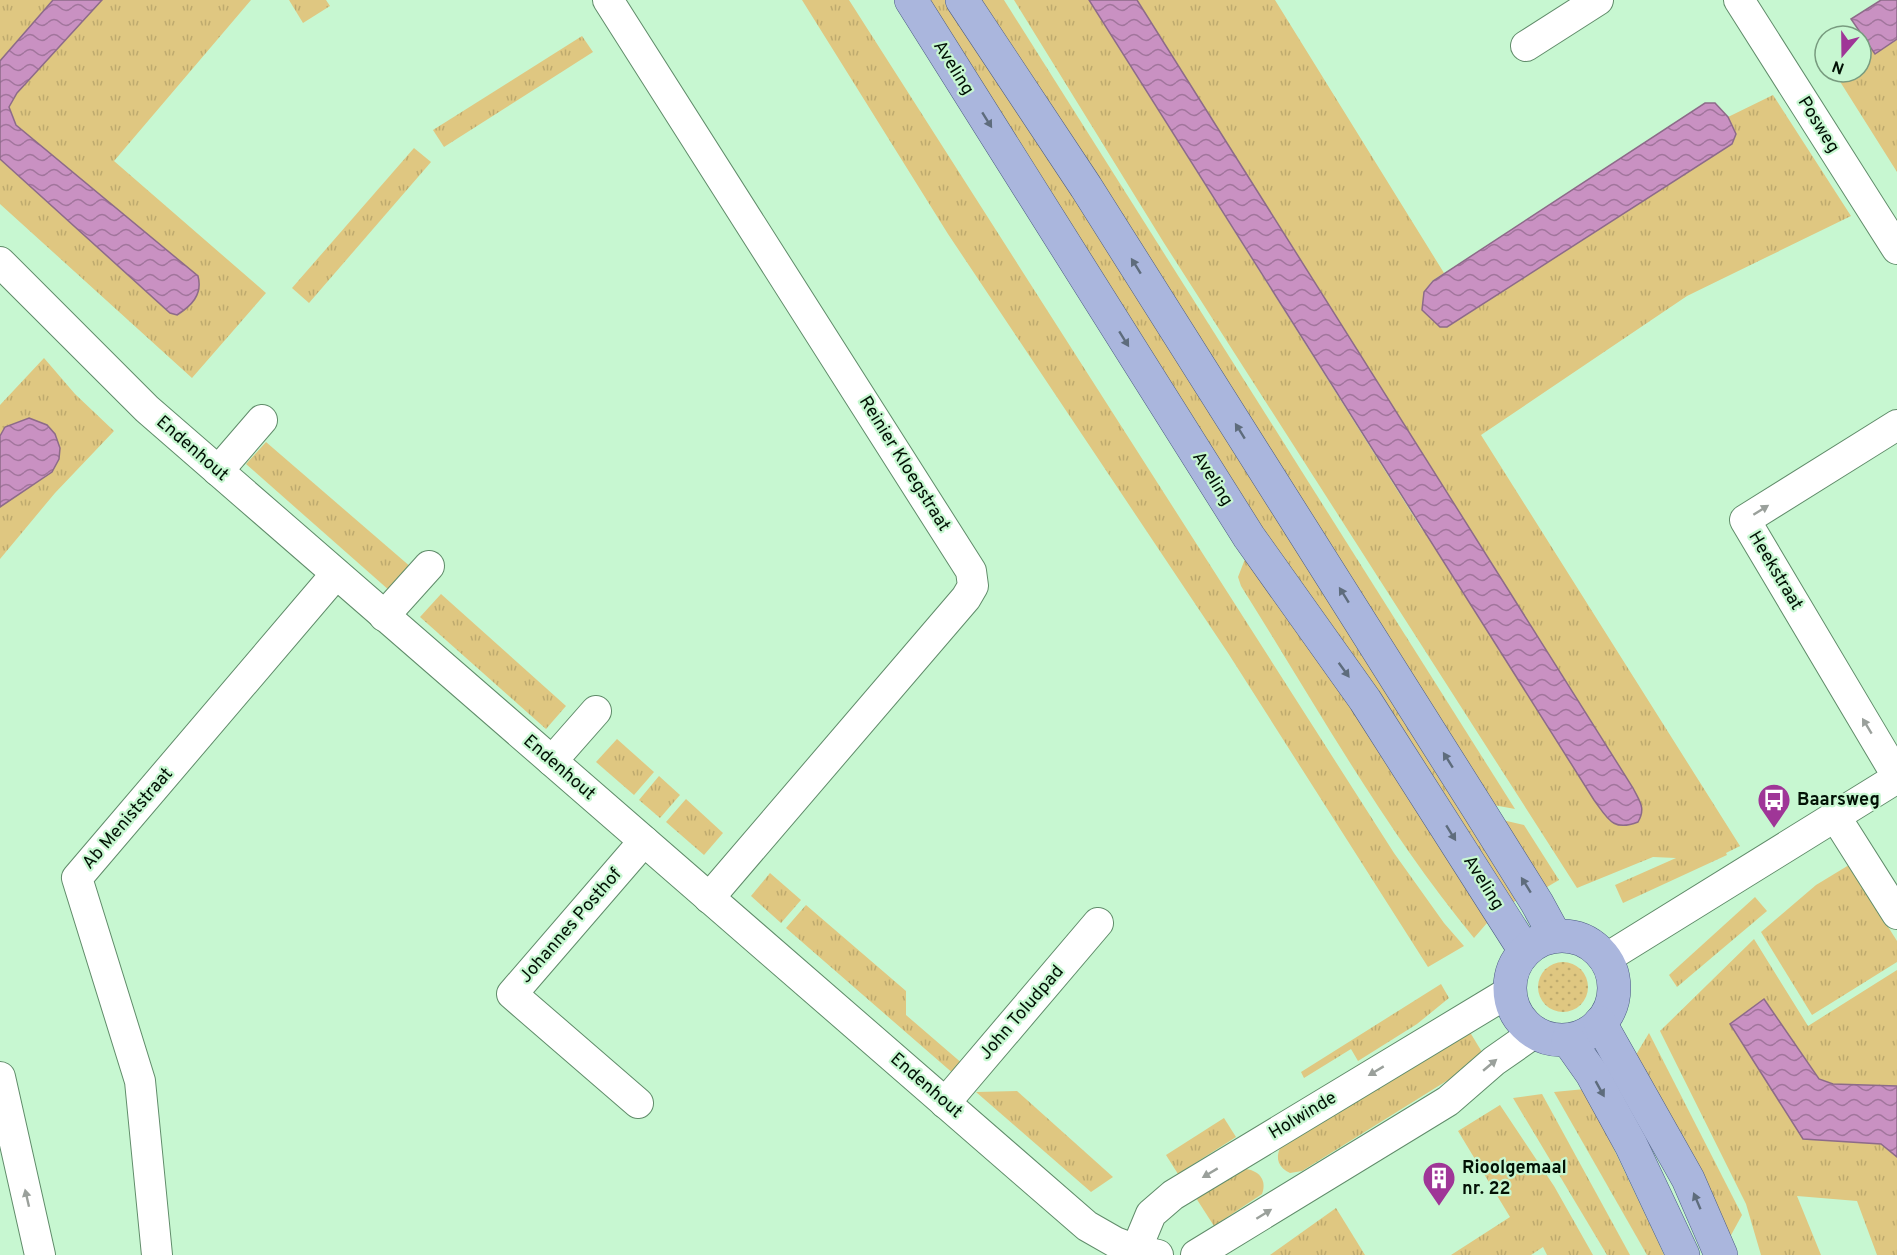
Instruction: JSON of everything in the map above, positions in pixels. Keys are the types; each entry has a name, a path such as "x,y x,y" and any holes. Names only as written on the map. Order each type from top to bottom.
{"main road":[{"name":"Aveling","path":"910,0 1254,546 1365,700 1525,951"},
{"name":"Aveling","path":"962,0 1093,197 1479,810 1537,903 1554,936"},
{"path":"1554,936 1583,941 1605,959 1612,975 1614,992 1609,1009 1600,1023 1585,1034 1568,1040 1551,1039 1534,1033 1520,1019 1509,992 1513,970 1525,951 1535,943 1554,936"},
{"path":"1600,1023 1688,1179 1720,1255"},
{"path":"1568,1040 1592,1074 1631,1145 1683,1255"}],"street":[{"name":"Reinier Kloegstraat","path":"608,0 859,391 971,571 973,579 966,598 709,897"},
{"path":"1526,46 1598,0"},
{"name":"Posweg","path":"1739,0 1897,249"},
{"name":"Endenhout","path":"0,262 147,409 945,1103 1087,1226 1115,1242 1143,1253"},
{"path":"218,471 262,420"},
{"name":"Heekstraat","path":"1897,425 1745,520 1897,777"},
{"path":"384,616 429,566"},
{"name":"Ab Meniststraat","path":"157,1255 140,1081 77,878 336,574"},
{"path":"552,761 596,711"},
{"path":"1605,959 1897,777"},
{"path":"1835,816 1897,914"},
{"name":"Johannes Posthof","path":"638,1103 512,994 644,841"},
{"name":"John Toludpad","path":"945,1103 1098,923"},
{"name":"Holwinde","path":"1143,1253 1151,1214 1173,1195 1509,992"},
{"path":"1196,1255 1448,1101 1494,1061 1534,1033"},
{"path":"0,1077 40,1255"}],"green space":[{"path":"0,0 53,0 0,61"},
{"path":"102,0 251,0 114,161 266,293 192,378 0,204 0,159 170,313 16,124 9,107 17,93"},
{"path":"289,0 326,0 330,6 303,23"},
{"path":"802,0 849,0 1394,853 1444,923 1464,946 1428,967 1228,653 948,234"},
{"path":"922,0 957,0 1523,897 1506,906 1308,606"},
{"path":"981,0 1004,0 1515,809 1488,804"},
{"path":"1014,0 1089,0 1421,528 1633,788 1137,0 1275,0 1444,273 1432,281 1424,292 1440,327 1447,327 1732,144 1736,134 1728,117 1773,95 1851,216 1687,296 1481,435 1740,846 1726,853 1727,855 1623,903 1615,885 1676,858 1653,857 1577,888 1164,243"},
{"path":"582,36 593,52 444,147 433,130"},
{"path":"1897,39 1897,172 1842,84 1873,84 1873,50 1875,53"},
{"path":"414,148 431,162 309,303 292,288"},
{"path":"44,358 75,394 114,431 55,493 0,559 0,507 52,472 60,448 55,434 47,425 5,427 0,436 0,405"},
{"path":"266,442 412,568 390,591 246,464"},
{"path":"1247,554 1494,915 1474,938 1410,854 1324,721 1241,586 1238,577"},
{"path":"441,594 566,706 546,729 420,617"},
{"path":"617,739 654,772 634,795 596,762"},
{"path":"659,776 680,795 660,818 639,800"},
{"path":"686,799 723,833 704,855 666,822"},
{"path":"1498,819 1524,825 1559,880 1542,890"},
{"path":"1849,865 1897,941 1897,962 1812,1015 1761,932 1816,885"},
{"path":"770,873 801,900 781,923 751,896"},
{"path":"1755,897 1767,911 1677,987 1669,975"},
{"path":"806,905 906,991 906,1015 971,1071 955,1075 786,928"},
{"path":"1754,939 1808,1026 1897,970 1897,1086 1833,1084 1819,1079 1764,999 1803,1139 1882,1144 1897,1157 1897,1255 1877,1255 1857,1201 1797,1196 1821,1255 1761,1255 1746,1204 1660,1031"},
{"path":"1563,962 1572,964 1583,973 1588,987 1586,996 1577,1007 1563,1012 1554,1010 1543,1001 1538,987 1540,978 1549,967"},
{"path":"1441,984 1449,998 1417,1024 1358,1061 1351,1049 1304,1078 1301,1072"},
{"path":"1468,1029 1485,1057 1302,1171 1290,1173 1281,1166 1278,1159 1280,1148"},
{"path":"1649,1033 1742,1215 1730,1237 1634,1058"},
{"path":"1585,1089 1664,1255 1647,1255 1554,1092"},
{"path":"1017,1091 1113,1177 1091,1192 976,1092"},
{"path":"1542,1094 1630,1255 1607,1255 1513,1098"},
{"path":"1500,1105 1554,1186 1593,1255 1547,1255 1543,1247 1531,1255 1451,1255 1510,1217 1458,1131"},
{"path":"1224,1118 1236,1137 1178,1174 1166,1155"},
{"path":"1246,1169 1261,1177 1264,1185 1262,1194 1214,1226 1196,1198"},
{"path":"1336,1208 1365,1255 1270,1255"}],"water":[{"path":"53,0 102,0 17,93 9,107 16,125 198,276 199,289 195,299 177,315 170,313 0,159 0,61"},
{"path":"1089,0 1137,0 1633,788 1642,809 1638,822 1623,825 1612,822 1594,800"},
{"path":"1881,0 1897,0 1897,39 1875,54 1873,51 1873,24 1854,24 1851,19"},
{"path":"1705,103 1715,103 1728,117 1736,134 1732,144 1447,327 1440,327 1422,310 1424,292 1433,281"},
{"path":"29,418 47,425 55,434 60,448 59,459 52,472 0,507 0,436 5,427"},
{"path":"1764,999 1819,1079 1833,1084 1897,1086 1897,1157 1881,1144 1803,1139 1730,1024"}],"place":[{"name":"Baarsweg","path":"1774,829"},
{"name":"Rioolgemaal nr. 22","path":"1439,1207"}]}
